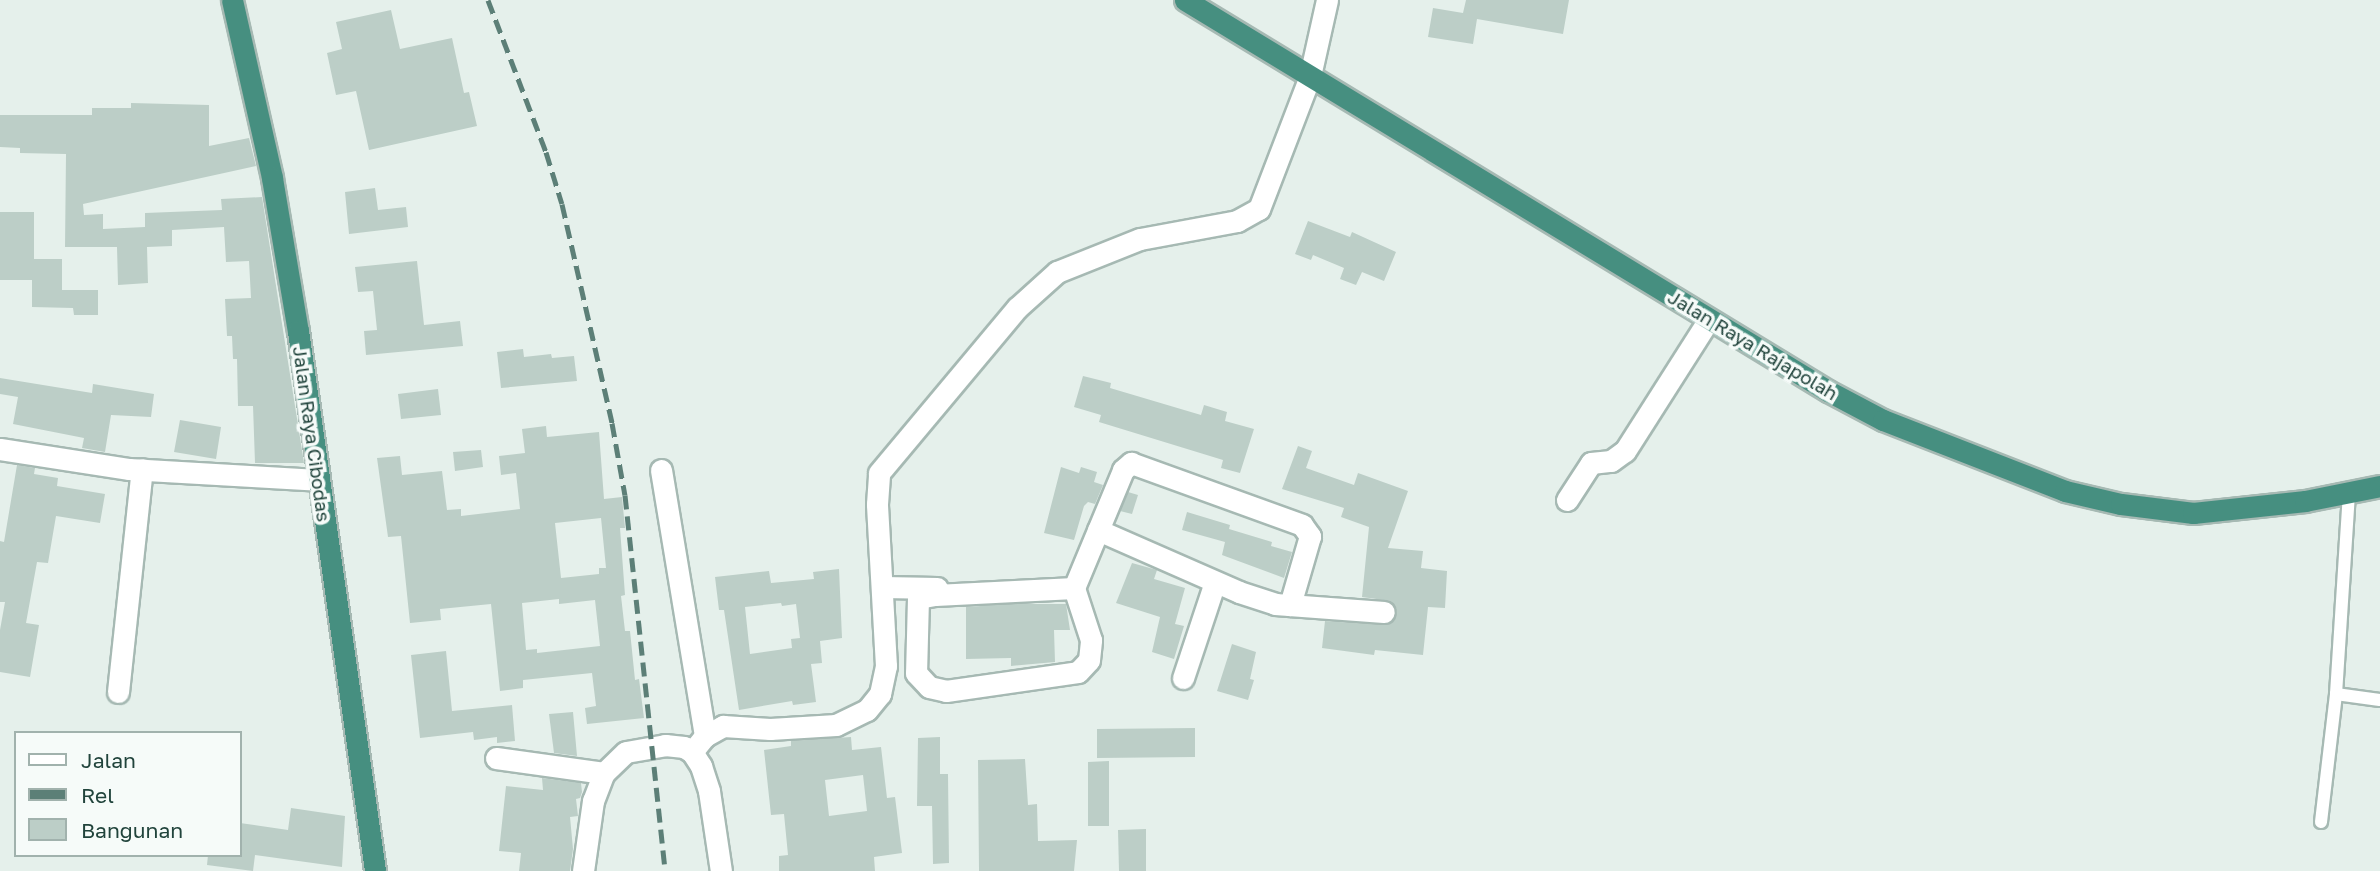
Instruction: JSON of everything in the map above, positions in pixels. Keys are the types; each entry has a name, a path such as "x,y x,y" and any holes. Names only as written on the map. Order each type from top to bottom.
{"highway":[{"name":"Jalan Raya Cibodas","path":"232,0 272,178 298,331 375,871"},
{"name":"Jalan Raya Rajapolah","path":"1185,0 1882,420 2065,491 2121,504 2193,513 2349,493 2380,486"}],"street":[{"path":"583,871 593,801 604,773 626,752 645,746 684,747 699,744 723,726 770,729 836,725 867,710 880,694 886,666 877,503 878,473 1017,308 1057,272 1140,239 1237,221 1259,209 1310,76 1327,0"},
{"path":"1567,500 1591,463 1611,461 1625,452 1709,318"},
{"path":"0,449 142,470 318,480"},
{"path":"883,587 955,588 1065,577 1080,560 1098,530 1127,449"},
{"path":"918,598 916,673 929,687 946,691 1078,672 1089,660 1091,640 1074,588 1123,470 1136,462 1302,525 1310,537 1290,606"},
{"path":"118,692 142,470"},
{"path":"661,470 699,744 721,871"},
{"path":"1098,530 1215,582 1275,604 1384,612"},
{"path":"1183,678 1215,582"},
{"path":"883,587 918,598 935,594 1074,588"},
{"path":"496,758 604,773"}],"lane":[{"path":"2321,822 2336,694 2349,493"},
{"path":"2336,694 2380,700"}],"building":[{"path":"1466,0 1569,0 1563,34 1477,19 1473,44 1428,37 1433,8 1463,13"},
{"path":"391,10 400,49 452,38 464,93 469,92 477,126 369,150 356,91 336,95 327,53 342,49 336,22"},
{"path":"131,103 209,105 209,146 249,138 256,166 83,204 84,215 103,214 103,229 145,227 145,213 222,210 221,199 262,197 304,463 255,463 253,406 238,406 237,359 233,359 232,336 227,336 225,299 251,298 249,261 226,262 224,227 172,230 172,246 147,247 148,283 118,285 117,247 65,247 66,154 20,153 20,148 0,147 0,115 92,115 92,108 131,108"},
{"path":"375,188 378,210 406,207 408,227 349,234 345,192"},
{"path":"0,212 34,212 34,259 62,259 62,290 98,290 98,315 74,315 73,308 32,307 32,280 0,280"},
{"path":"1308,221 1350,237 1352,232 1396,252 1384,281 1362,272 1356,285 1340,279 1344,268 1313,255 1311,260 1295,254"},
{"path":"417,261 424,325 460,321 463,346 366,355 364,331 377,330 373,291 358,292 355,267"},
{"path":"523,349 524,357 551,354 552,358 574,356 577,381 501,388 497,352"},
{"path":"1083,376 1111,383 1110,388 1201,415 1204,405 1227,412 1225,421 1254,429 1240,473 1221,468 1223,460 1099,422 1101,415 1074,407"},
{"path":"0,378 92,393 93,384 154,394 151,417 111,415 105,452 82,448 84,438 13,424 18,397 0,394"},
{"path":"438,389 441,415 401,419 398,394"},
{"path":"180,420 221,427 216,459 174,452"},
{"path":"546,426 547,437 599,432 604,499 622,497 625,528 620,528 625,595 621,596 625,631 630,631 635,680 639,679 644,718 587,724 585,708 596,706 592,673 523,680 523,688 500,691 491,604 440,609 441,620 410,623 401,536 388,537 377,458 400,456 402,475 442,471 447,510 461,509 461,516 520,509 516,473 501,475 499,456 525,453 522,429","holes":["601,518 606,568 599,568 599,574 561,578 555,523","559,599 559,604 595,600 600,646 537,653 537,649 526,650 522,603"]},
{"path":"1298,446 1312,451 1306,468 1354,485 1358,473 1408,491 1388,548 1423,551 1421,568 1447,571 1445,608 1428,607 1423,655 1375,650 1374,655 1322,648 1325,621 1384,625 1394,620 1397,612 1391,601 1362,597 1369,527 1341,517 1344,508 1282,489"},
{"path":"481,450 483,467 455,471 453,452"},
{"path":"17,465 35,468 34,474 58,478 57,486 105,494 100,523 56,516 48,563 37,562 26,623 39,625 30,677 0,672 0,630 5,602 0,602 0,541 4,542"},
{"path":"1061,467 1079,473 1081,467 1097,472 1094,482 1103,485 1095,504 1088,502 1084,506 1074,540 1044,533"},
{"path":"1128,492 1138,495 1132,514 1120,511"},
{"path":"1187,512 1230,525 1229,529 1272,542 1271,546 1292,552 1284,578 1222,555 1225,542 1182,530"},
{"path":"1132,563 1157,570 1154,579 1185,588 1175,624 1184,626 1174,659 1152,652 1160,617 1116,603"},
{"path":"839,569 842,638 820,641 822,663 811,664 816,702 793,705 792,701 739,710 724,610 719,610 715,577 769,571 771,583 814,579 813,572","holes":["781,603 782,606 796,604 800,638 791,639 792,648 750,654 745,607"]},
{"path":"1066,604 1070,630 1054,630 1055,662 1011,666 1011,658 966,659 966,607"},
{"path":"1232,644 1256,652 1250,679 1254,680 1248,700 1217,691"},
{"path":"446,651 452,711 512,705 515,741 497,743 497,737 474,740 473,732 420,738 411,655"},
{"path":"573,712 577,756 554,753 549,714"},
{"path":"1195,728 1195,757 1097,758 1097,729"},
{"path":"851,737 852,750 881,747 887,798 895,797 902,853 874,857 875,871 779,871 779,856 788,855 784,814 771,815 764,750 791,746 791,741","holes":["863,775 867,811 829,816 825,780"]},
{"path":"940,737 940,774 948,774 949,863 933,864 932,806 917,806 918,738"},
{"path":"1025,759 1028,805 1037,804 1038,841 1077,840 1074,871 979,871 978,760"},
{"path":"1109,761 1109,826 1088,826 1088,762"},
{"path":"542,778 581,783 582,792 580,798 576,799 578,816 570,817 573,849 570,871 519,871 521,853 499,851 506,786 543,790"},
{"path":"291,808 345,816 342,867 255,855 253,871 207,865 208,857 242,857 242,823 288,830"},
{"path":"1146,829 1146,871 1119,871 1118,830"}],"railway":[{"path":"488,0 546,152 562,204 612,423 625,495 665,871"}]}
